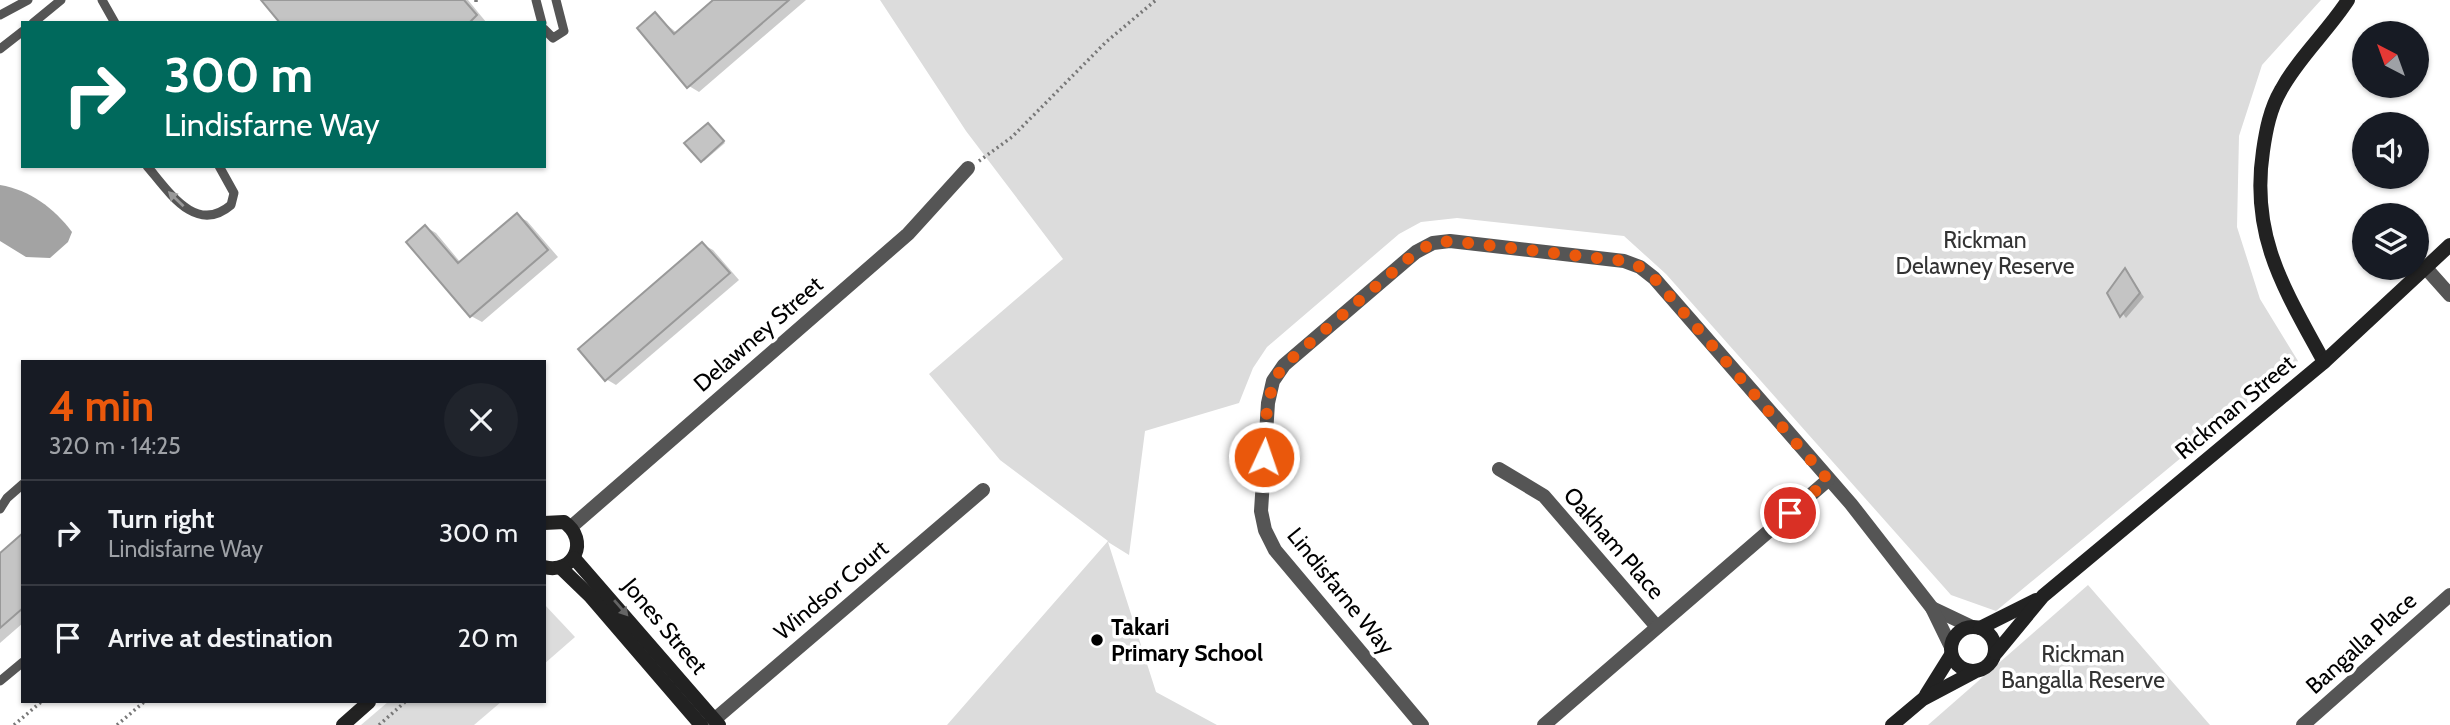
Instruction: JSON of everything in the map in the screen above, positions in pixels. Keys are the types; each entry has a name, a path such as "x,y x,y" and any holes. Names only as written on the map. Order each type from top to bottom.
{"street":[{"path":"2325,362 2271,256 2264,234 2258,180 2267,122 2280,91 2348,0"},
{"name":"Delawney Street","path":"570,527 908,234 968,168"},
{"name":"Lindisfarne Way","path":"1422,725 1275,550 1265,530 1261,511 1268,402 1273,381 1284,365 1416,252 1433,243 1450,241 1624,261 1640,267 1654,278 1851,504 1932,608 1951,651"},
{"name":"Rickman Street","path":"2429,264 2450,246"},
{"path":"2429,271 2450,295"},
{"name":"Rickman Street","path":"1996,653 2043,596 2325,362 2411,280"},
{"name":"Oakham Place","path":"1499,469 1544,496 1657,627"},
{"path":"1544,725 1828,480"},
{"name":"Windsor Court","path":"711,724 983,490"},
{"path":"546,523 557,520 570,527 578,545 574,558"},
{"name":"Jones Street","path":"549,568 574,558 711,724"},
{"name":"Jones Street","path":"549,568 590,596 711,724"},
{"name":"Bangalla Place","path":"2303,725 2450,595"},
{"name":"Rickman Street","path":"1976,627 2043,596"},
{"name":"Lindisfarne Way","path":"1932,608 1976,627"},
{"path":"1892,725 1923,699 1988,666 1996,653 1992,637 1976,627 1958,633 1951,651 1923,699"},
{"path":"1951,651 1960,667 1974,672"},
{"path":"343,725 368,703"}],"lane":[{"path":"0,15 28,0"},
{"path":"35,21 61,0"},
{"path":"102,0 114,21"},
{"path":"536,0 541,21"},
{"path":"546,31 553,38 564,31 556,0"},
{"path":"0,49 21,33"},
{"path":"149,168 174,199 201,217 214,216 231,205 234,193 220,168"},
{"path":"0,509 7,498 21,486"},
{"path":"0,681 21,664"}],"path":[{"path":"968,168 1013,137 1106,42 1156,0"},
{"path":"14,725 40,703"},
{"path":"117,725 143,703"},
{"path":"379,725 404,703"}],"green space":[{"name":"Rickman Delawney Reserve","path":"880,0 2321,0 2262,65 2239,136 2237,227 2260,299 2298,361 1996,611 1951,595 1666,274 1624,236 1457,218 1421,222 1399,234 1267,347 1253,368 1239,403 1145,431 1129,555 1108,542 1156,692 1217,725 947,725 1108,541 1000,460 929,374 1063,259 966,131"},
{"name":"Rickman Bangalla Reserve","path":"2088,585 2210,725 1928,725"},
{"path":"546,606 575,637 546,662"},
{"path":"387,703 500,703 474,725 361,725"}],"shaded area":[{"path":"0,185 21,191 49,208 72,232 68,242 50,258 26,257 0,241"}],"building":[{"path":"261,0 464,0 477,15 471,21 278,21"},
{"path":"713,0 789,0 687,88 637,28 655,12 674,34"},
{"path":"708,123 724,141 701,162 684,143"},
{"path":"517,213 548,250 470,317 406,242 425,225 458,263"},
{"path":"702,242 730,273 605,381 578,349"},
{"path":"2125,268 2140,293 2120,317 2107,293"},
{"path":"21,535 21,610 0,628 0,553"}],"place":[{"name":"Takari Primary School","path":"1097,640"}],"route":[{"path":"1264,457 1268,402 1273,381 1284,365 1416,252 1433,243 1450,241 1624,261 1640,267 1654,278 1828,480 1790,513"}]}
